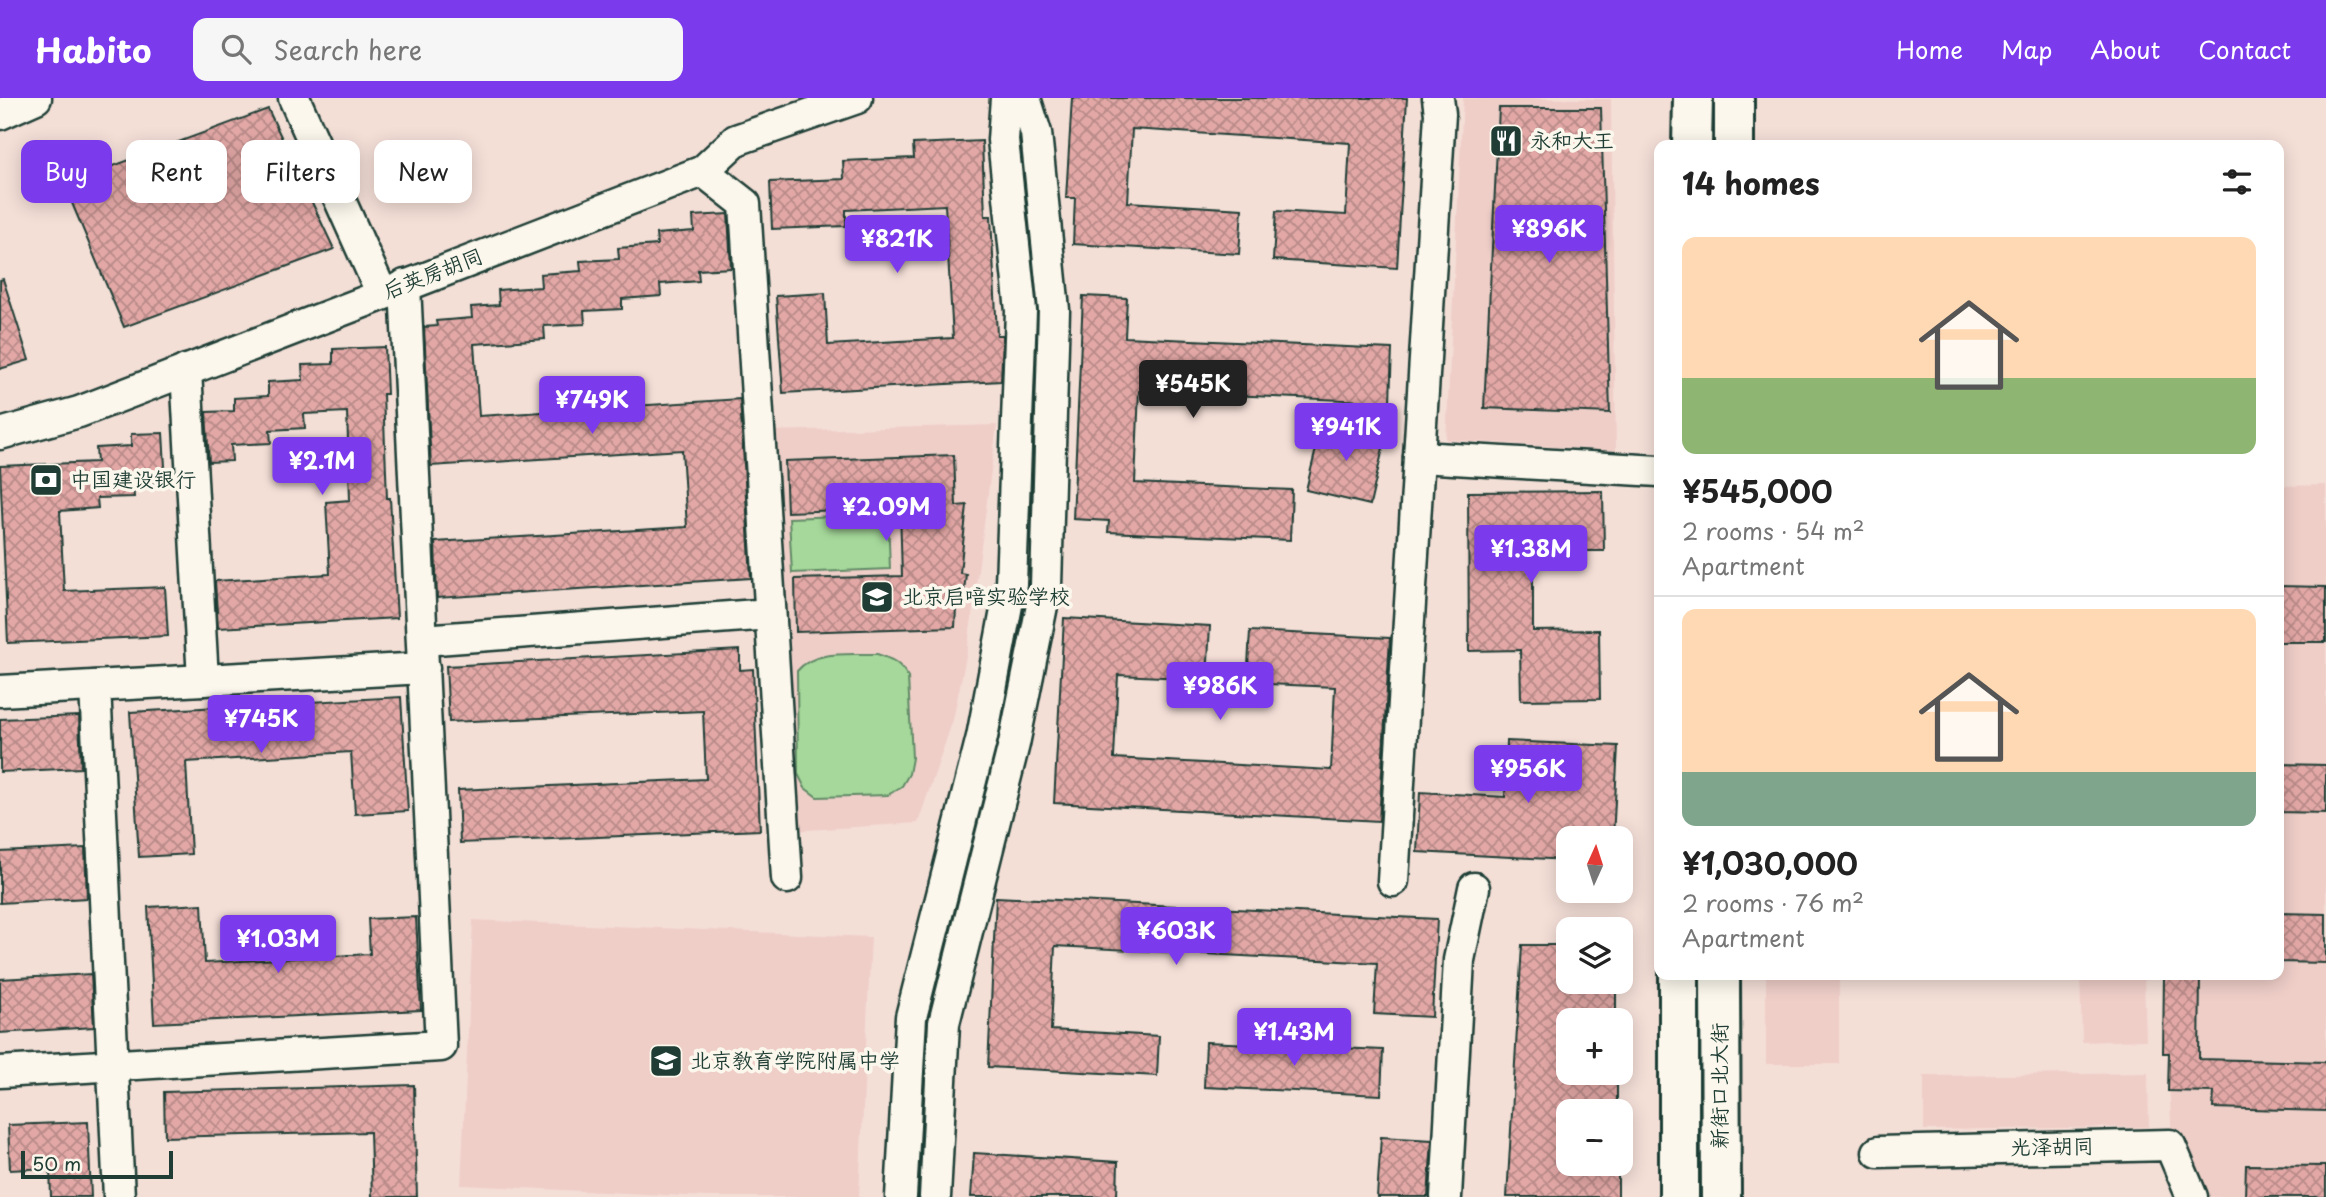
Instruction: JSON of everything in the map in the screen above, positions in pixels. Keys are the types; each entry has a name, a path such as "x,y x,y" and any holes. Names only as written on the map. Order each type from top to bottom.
{"main road":[{"path":"1692,140 1693,98"},
{"path":"1734,98 1734,140"},
{"name":"新街口北大街","path":"1679,980 1679,1197"},
{"name":"新街口北大街","path":"1720,980 1721,1197"}],"street":[{"path":"0,114 36,98"},
{"path":"0,1072 442,1046 424,654 393,290 294,98"},
{"name":"后英房胡同","path":"0,434 79,412 703,171 736,140 857,98"},
{"path":"901,1197 911,1017 982,737 1011,584 1021,311 1003,140 1006,98"},
{"path":"935,1197 944,1023 1014,744 1046,586 1054,310 1036,133 1025,98"},
{"path":"1393,881 1440,114 1438,98"},
{"path":"703,171 745,204 787,878"},
{"path":"186,370 203,680"},
{"path":"1419,457 1654,471"},
{"path":"0,691 203,680 770,614"},
{"path":"95,686 119,1197"},
{"path":"1446,1197 1459,960 1474,888"},
{"name":"光泽胡同","path":"1878,1152 2170,1144 2192,1197"}],"shaded area":[{"path":"1463,98 1611,99 1616,451 1446,440"},
{"name":"北京启喑实验学校","path":"997,425 968,647 953,720 918,823 792,831 769,431"},
{"path":"2326,485 2326,1197 2194,1197 2172,1143 2164,980 2284,980 2284,486"},
{"name":"北京教育学院附属中学","path":"473,920 871,937 859,1197 706,1197 461,1185"},
{"path":"1766,980 1839,980 1839,1064 1766,1064"},
{"path":"2080,980 2144,980 2146,1040 2082,1042"},
{"path":"2148,1073 2149,1127 1924,1130 1924,1076"}],"green space":[{"path":"888,514 890,569 792,573 789,518"},
{"path":"877,654 896,662 908,677 912,758 909,774 902,786 888,795 817,797 805,788 798,774 797,671 813,659 823,656"}],"building":[{"path":"1072,98 1407,98 1397,268 1273,260 1276,211 1346,215 1350,143 1132,129 1128,202 1242,209 1239,254 1073,244 1075,198 1066,198"},
{"path":"1499,108 1601,108 1610,413 1484,408"},
{"path":"268,109 283,140 241,140 241,203 312,203 334,249 124,327 72,203 112,203 112,166 126,161 126,203 227,203 227,140 184,140"},
{"path":"982,141 985,216 991,216 997,335 1003,335 1001,381 783,393 776,296 825,293 828,345 953,338 945,205 846,210 846,226 772,229 770,182 844,179 843,161 914,158 913,144"},
{"path":"728,214 731,268 698,270 699,281 660,284 661,296 622,299 622,309 584,311 585,324 544,326 545,339 474,344 479,416 740,399 751,578 437,598 435,542 687,527 682,450 431,466 424,327 437,326 436,321 472,318 471,307 499,305 498,290 541,287 540,274 581,271 580,261 619,259 618,248 657,245 656,234 694,231 693,216"},
{"path":"3,279 29,360 0,369 0,280"},
{"path":"1083,296 1127,298 1125,337 1392,349 1390,402 1139,391 1135,483 1292,490 1290,540 1108,532 1109,521 1073,519"},
{"path":"385,347 387,394 383,394 387,498 390,498 397,618 218,628 215,581 330,574 326,502 350,500 347,412 304,414 305,428 270,430 271,443 231,445 232,461 209,462 206,412 234,411 234,398 268,396 268,382 303,380 302,365 333,364 333,349"},
{"path":"1323,420 1386,435 1370,505 1306,490"},
{"path":"163,433 166,483 133,484 134,497 97,498 98,508 60,511 64,591 165,587 168,636 8,643 0,466 97,462 96,448 131,446 131,434"},
{"path":"954,455 956,506 967,505 960,573 966,574 962,607 956,608 955,627 796,632 795,579 902,576 900,508 787,512 785,461"},
{"path":"1603,491 1604,551 1533,551 1533,631 1599,630 1600,699 1521,700 1520,650 1469,651 1468,492"},
{"path":"2284,586 2326,587 2326,642 2284,642"},
{"path":"1064,618 1210,626 1207,679 1118,675 1114,758 1331,770 1335,687 1247,683 1250,631 1390,638 1379,821 1054,803"},
{"path":"740,650 740,670 753,669 760,830 460,843 458,790 706,779 703,711 449,722 446,666"},
{"path":"401,697 408,811 355,814 351,752 186,762 191,854 139,857 130,712"},
{"path":"79,716 81,768 0,772 0,719"},
{"path":"1507,741 1618,746 1614,826 1556,826 1556,859 1417,852 1420,792 1505,797"},
{"path":"2284,764 2326,765 2326,813 2284,812"},
{"path":"85,848 87,898 0,903 0,852"},
{"path":"996,897 1437,919 1432,1017 1374,1014 1377,963 1055,946 1051,1030 1159,1036 1157,1076 988,1067"},
{"path":"202,904 205,963 370,954 368,919 416,917 421,1010 154,1023 148,907"},
{"path":"2284,913 2326,914 2326,963 2284,962"},
{"path":"1522,945 1556,945 1556,994 1616,994 1616,1008 1556,1008 1556,1085 1617,1085 1617,1099 1556,1099 1556,1176 1618,1176 1618,1197 1507,1197"},
{"path":"91,974 94,1027 0,1033 0,979"},
{"path":"2164,980 2200,980 2199,1059 2326,1062 2326,1111 2213,1108 2214,1092 2168,1091 2169,1053 2163,1053"},
{"path":"1206,1042 1383,1050 1381,1095 1204,1087"},
{"path":"414,1085 417,1197 372,1197 370,1132 165,1137 164,1092"},
{"path":"88,1122 91,1197 51,1197 50,1168 10,1170 8,1125"},
{"path":"1381,1137 1432,1140 1428,1197 1377,1197"},
{"path":"974,1153 1118,1162 1117,1197 971,1197"},
{"path":"2246,1165 2326,1166 2326,1197 2245,1197"}],"place":[{"name":"永和大王","path":"1506,141"},
{"name":"中国建设银行","path":"46,480"},
{"name":"北京启喑实验学校","path":"877,597"},
{"name":"北京教育学院附属中学","path":"666,1061"}]}
